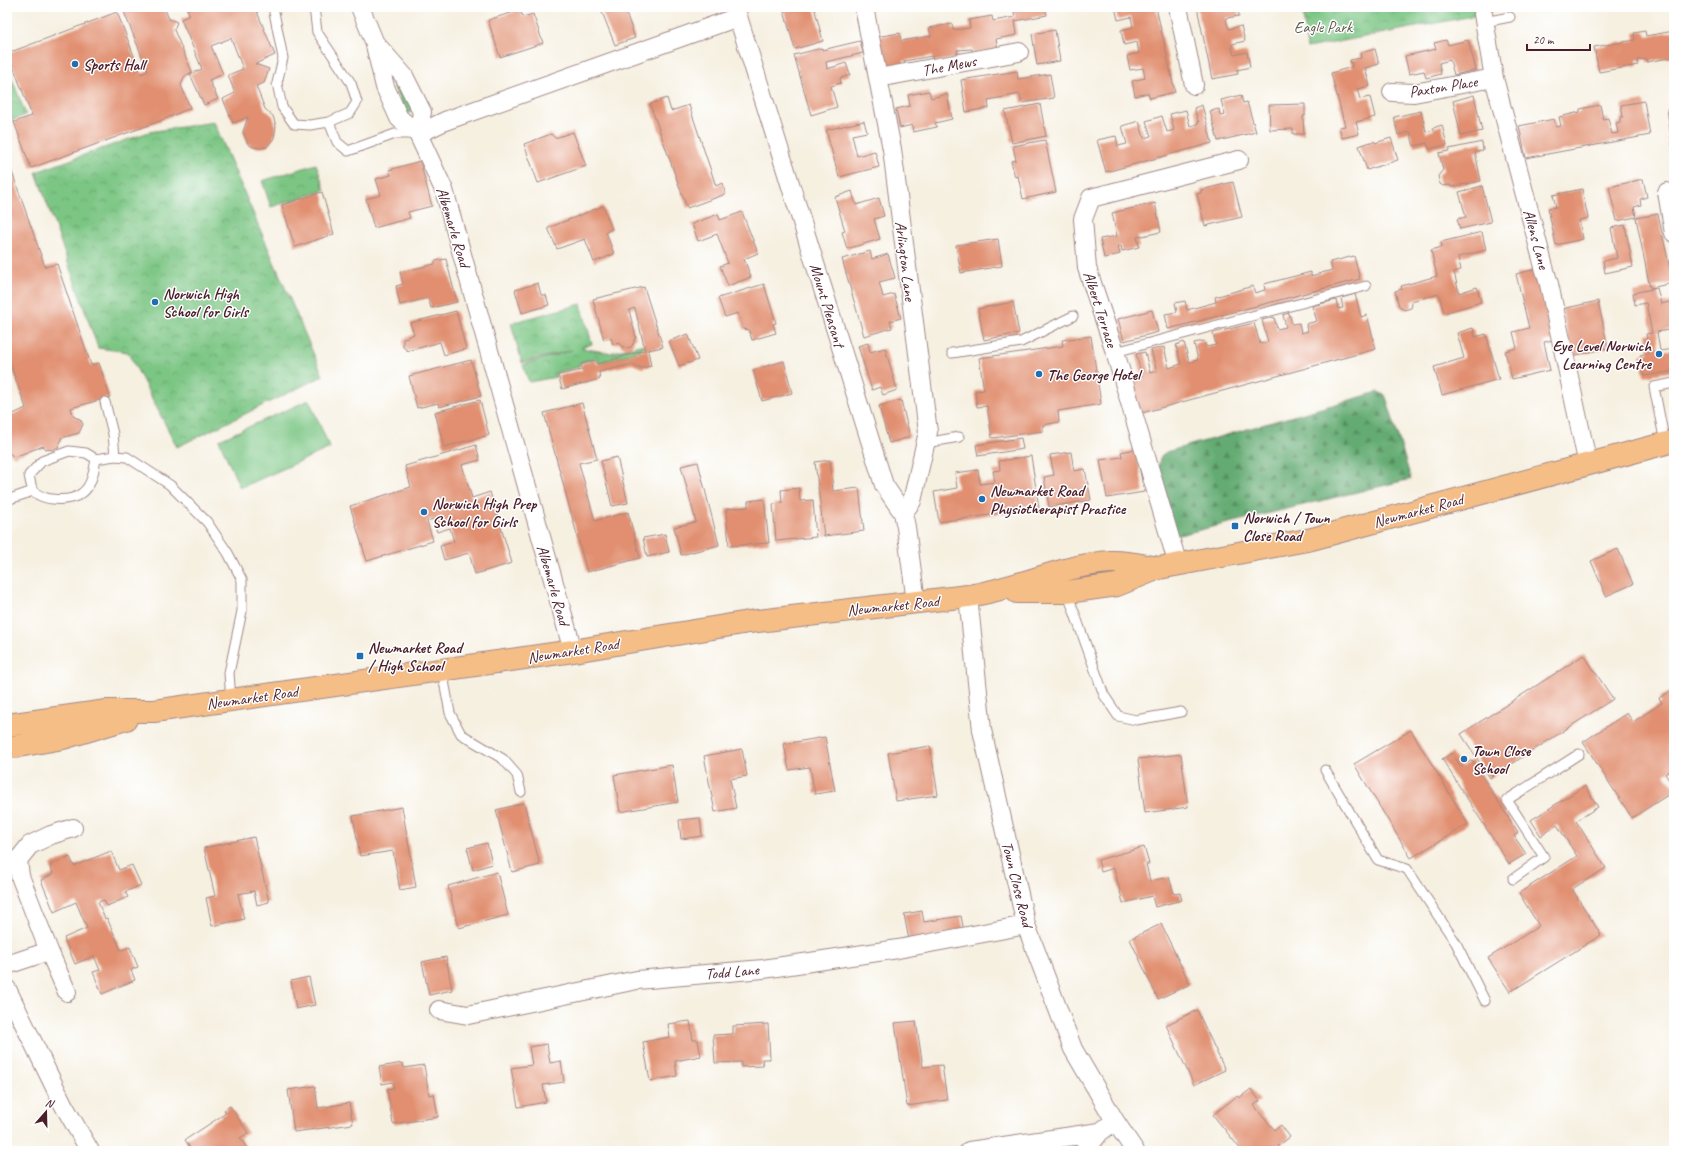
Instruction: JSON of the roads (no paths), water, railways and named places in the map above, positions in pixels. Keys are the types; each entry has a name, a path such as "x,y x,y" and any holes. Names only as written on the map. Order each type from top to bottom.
{"main road":[{"name":"Newmarket Road","path":"992,592 1067,592 1117,585 1169,567 1312,539 1669,442"},
{"name":"Newmarket Road","path":"7,724 107,711 154,710 231,700 573,651 749,622 968,596 992,592 1076,568 1112,561 1169,567"},
{"name":"Newmarket Road","path":"7,748 63,738 154,710"}],"street":[{"path":"360,7 374,41 385,87 399,118 418,134 445,121 737,12"},
{"name":"Arlington Lane","path":"864,7 892,148 928,432 912,501 903,513"},
{"path":"1178,7 1194,85"},
{"name":"Mount Pleasant","path":"737,12 884,485 903,513 916,602"},
{"name":"Allens Lane","path":"1483,18 1494,78 1549,284 1588,465"},
{"name":"The Mews","path":"878,78 1019,52"},
{"name":"Paxton Place","path":"1392,92 1414,93 1494,78"},
{"name":"Albemarle Road","path":"418,134 444,190 573,651"},
{"name":"Albert Terrace","path":"1169,567 1115,352 1087,268 1083,219 1091,198 1239,160"},
{"path":"1667,192 1674,232"},
{"name":"Town Close Road","path":"968,596 982,730 1026,925 1073,1049 1115,1121 1135,1151"},
{"path":"66,992 48,951 20,876 18,860 30,845 51,835 73,828"},
{"name":"Todd Lane","path":"439,1010 468,1015 636,980 763,969 898,949 1026,925"},
{"path":"7,965 48,951"},
{"path":"7,988 63,1104 90,1151"},
{"path":"1085,1151 1100,1132 1115,1121"},
{"path":"969,1151 1100,1132"}],"lane":[{"path":"273,7 283,58 277,82 282,107 294,124 310,125 329,122 350,113 357,102 351,83 317,32 314,7"},
{"path":"1483,18 1510,17"},
{"path":"329,122 337,142 348,151 395,134 418,134"},
{"path":"1115,352 1366,286"},
{"path":"952,352 1021,342 1073,316"},
{"path":"1669,442 1654,386 1674,383"},
{"path":"105,402 114,434 115,456"},
{"path":"926,443 959,437"},
{"path":"96,459 92,477 83,493 70,499 47,499 34,490 29,475 42,461 69,451 86,453 96,459 115,456 126,457 170,485 207,522 228,553 242,580 242,611 229,673 231,700"},
{"path":"7,500 34,490"},
{"path":"1067,592 1104,695 1118,716 1136,720 1181,712"},
{"path":"442,670 450,713 462,734 502,759 517,775 521,792"},
{"path":"1513,879 1544,857 1507,800 1579,754"},
{"path":"1325,770 1378,860 1407,869 1456,943 1485,1001"}],"place":[{"name":"Sports Hall","path":"75,64"},
{"name":"Norwich High School for Girls","path":"155,302"},
{"name":"Eye Level Norwich Learning Centre","path":"1659,354"},
{"name":"The George Hotel","path":"1039,374"},
{"name":"Newmarket Road Physiotherapist Practice","path":"982,499"},
{"name":"Norwich High Prep School for Girls","path":"424,512"},
{"name":"Norwich / Town Close Road","path":"1235,526"},
{"name":"Newmarket Road / High School","path":"360,656"},
{"name":"Town Close School","path":"1464,759"}],"park label":[{"name":"Eagle Park","path":"1323,26"}]}
